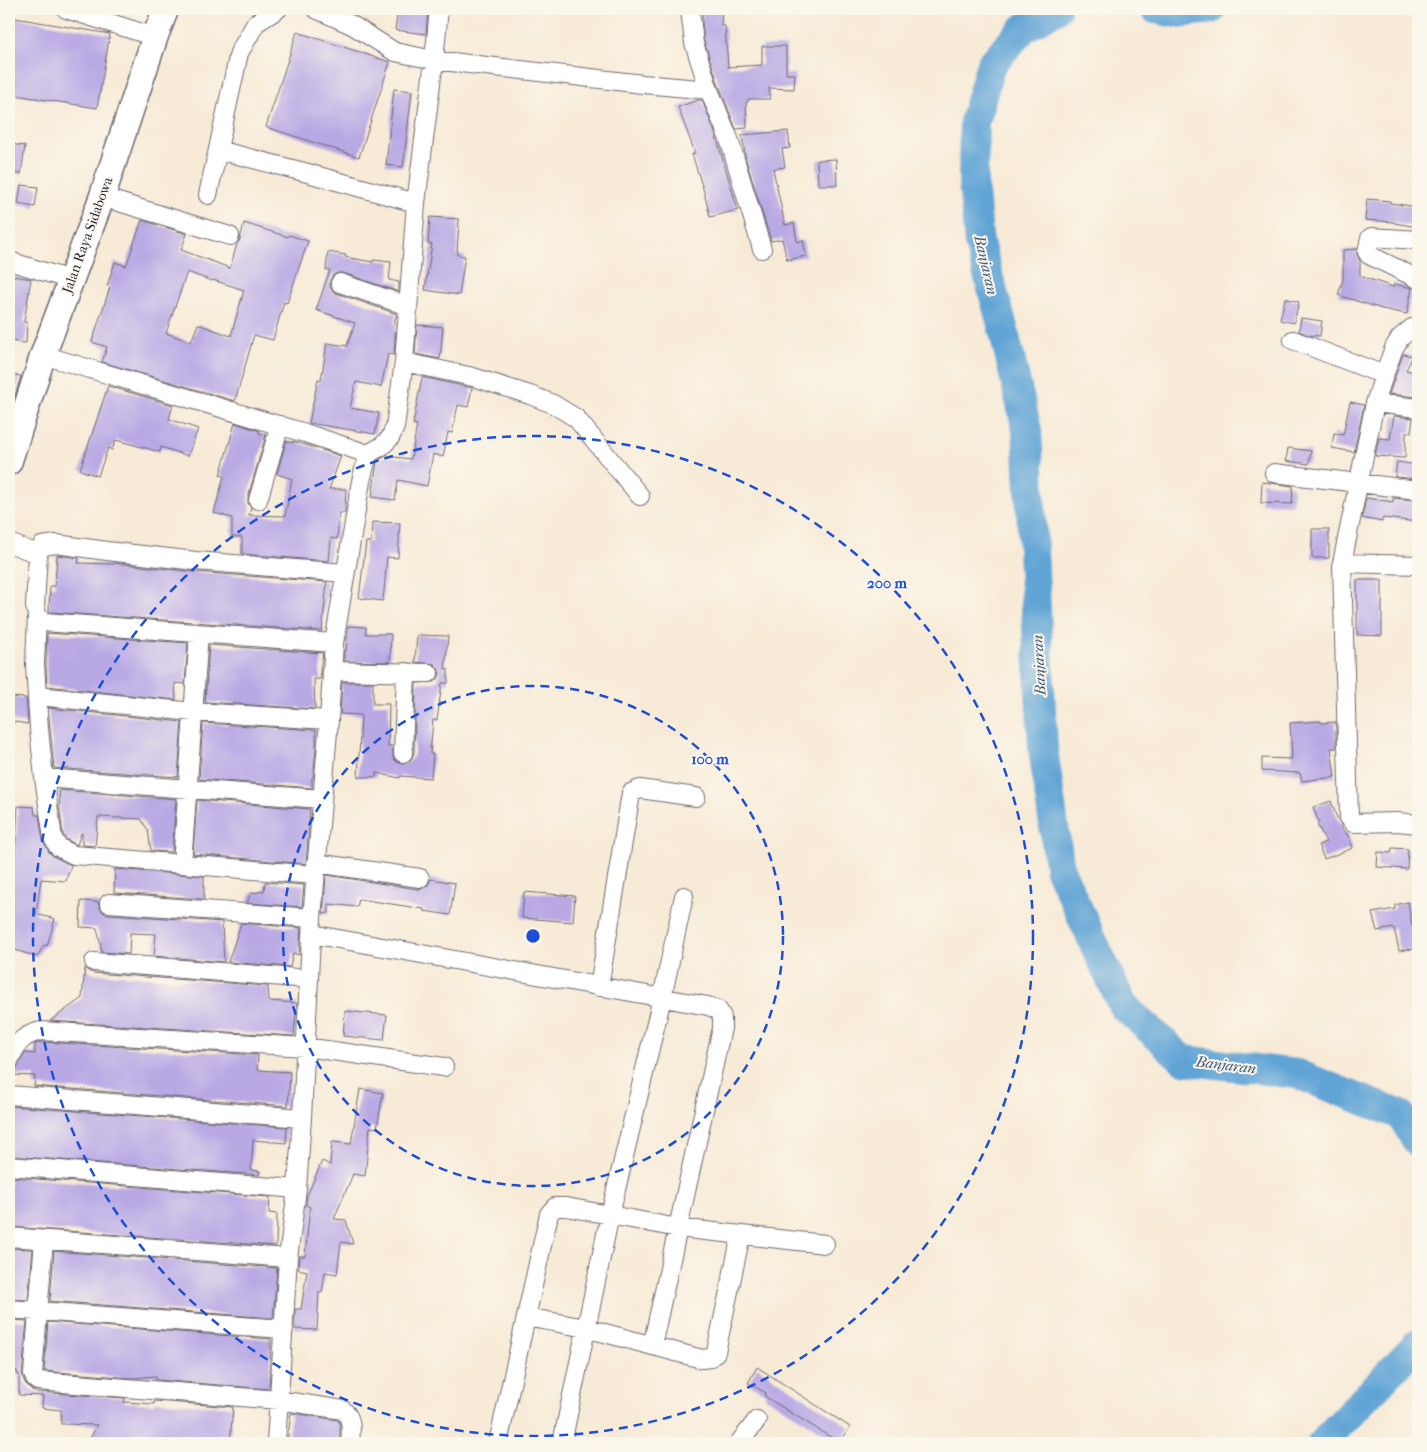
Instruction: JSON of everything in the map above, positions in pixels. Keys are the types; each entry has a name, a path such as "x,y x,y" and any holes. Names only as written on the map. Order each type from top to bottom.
{"highway":[{"name":"Jalan Raya Sidabowa","path":"9,462 43,355 102,197 166,9"}],"street":[{"path":"66,9 155,38"},
{"path":"208,195 239,53 256,23 278,9"},
{"path":"316,9 352,25 395,52 434,60 709,90"},
{"path":"276,1443 288,1258 302,1118 311,926 334,643 361,481 368,454 382,446 390,438 395,428 404,362 416,203 439,9"},
{"path":"690,9 694,43 709,90 729,138 762,249"},
{"path":"218,150 416,203"},
{"path":"102,197 230,236"},
{"path":"1418,240 1371,237 1367,252 1369,255 1418,279"},
{"path":"9,261 71,280"},
{"path":"340,282 408,306"},
{"path":"1418,328 1412,328 1400,338 1394,348 1375,402 1342,563 1349,817 1353,823 1398,822 1418,824"},
{"path":"1293,340 1384,375"},
{"path":"43,355 280,425 368,454"},
{"path":"404,362 473,376 530,395 563,409 576,418 640,496"},
{"path":"1375,402 1418,408"},
{"path":"258,500 280,425"},
{"path":"1274,472 1418,490"},
{"path":"9,543 38,554"},
{"path":"345,573 196,561 56,544 42,546 38,554 34,606 37,615 35,664 44,778 53,838 58,847 74,855 182,864 316,869 420,878"},
{"path":"1342,563 1418,565"},
{"path":"37,615 44,622 64,624 334,643"},
{"path":"182,864 199,633"},
{"path":"332,671 429,673"},
{"path":"403,753 406,672"},
{"path":"38,696 193,712 329,720"},
{"path":"44,778 322,798"},
{"path":"599,987 631,793 640,789 696,797"},
{"path":"562,1443 610,1215 662,998 684,896"},
{"path":"109,903 311,926 599,987 708,1006 718,1010 722,1017 722,1028 652,1346"},
{"path":"94,962 309,979"},
{"path":"9,1061 16,1045 32,1033 41,1031 305,1047 444,1067"},
{"path":"9,1095 302,1118"},
{"path":"9,1166 296,1190"},
{"path":"498,1443 548,1214 555,1207 566,1207 678,1228 825,1244"},
{"path":"526,1317 586,1328 702,1359 710,1358 716,1352 741,1235"},
{"path":"9,1237 288,1258"},
{"path":"44,1240 33,1374 38,1381 279,1400 343,1410 351,1422 350,1443"},
{"path":"9,1309 284,1329"},
{"path":"739,1443 757,1420"}],"building":[{"path":"398,9 428,9 426,34 395,30"},
{"path":"703,9 722,9 721,26 725,26 728,67 762,65 762,46 786,46 786,74 795,74 794,89 769,88 770,99 748,99 748,102 746,102 747,128 736,129 719,86 704,41"},
{"path":"9,17 110,34 97,108 9,94"},
{"path":"297,32 390,62 359,157 266,127"},
{"path":"394,89 412,91 403,167 386,165"},
{"path":"702,100 714,130 738,210 710,217 692,154 695,153 678,107"},
{"path":"788,131 790,148 782,149 785,167 773,169 785,225 794,223 797,242 803,240 806,256 787,260 782,239 771,241 746,160 742,135"},
{"path":"9,144 25,146 21,174 9,173"},
{"path":"836,159 837,185 818,185 817,160"},
{"path":"21,185 38,187 35,207 18,204"},
{"path":"1367,199 1390,201 1390,203 1418,207 1418,227 1394,222 1365,220"},
{"path":"430,217 459,219 457,255 465,256 459,295 425,290 432,244 428,244"},
{"path":"142,220 187,234 181,250 230,268 244,223 288,237 289,235 308,241 287,303 284,302 273,340 254,335 235,401 102,362 107,347 92,342 110,287 107,286 115,262 126,266","holes":["187,272 244,290 231,336 198,324 191,342 166,333"]},
{"path":"1357,249 1360,261 1360,276 1393,287 1394,284 1412,288 1407,314 1382,309 1338,295 1343,279 1343,250"},
{"path":"328,252 373,262 373,260 391,262 389,280 399,282 399,292 343,273 333,275 330,280 330,286 336,293 397,314 394,323 396,323 394,355 388,354 381,387 356,382 350,408 379,413 375,434 309,423 318,379 321,380 327,343 347,346 355,323 316,310 330,270 326,270"},
{"path":"9,275 31,279 24,322 27,322 26,343 9,341"},
{"path":"1285,298 1299,302 1294,323 1280,320"},
{"path":"1301,318 1322,321 1320,336 1308,335 1299,331"},
{"path":"417,325 443,327 440,359 415,354"},
{"path":"1403,354 1413,356 1406,370 1418,373 1418,397 1389,394"},
{"path":"9,374 21,376 9,415"},
{"path":"422,377 472,388 468,407 458,405 452,433 448,432 443,457 433,454 427,486 398,480 395,500 372,497 377,461 386,456 411,459 417,425 413,424"},
{"path":"108,386 173,405 169,419 198,429 188,456 161,447 160,452 116,440 112,450 108,448 98,476 80,470"},
{"path":"1350,402 1364,405 1354,452 1332,448 1334,433 1343,435"},
{"path":"1394,416 1413,418 1411,432 1406,432 1405,458 1375,456 1379,438 1390,439"},
{"path":"235,423 260,431 259,433 266,435 248,497 248,503 251,508 249,515 285,516 292,479 277,474 286,441 293,443 293,441 341,456 329,489 346,489 345,513 339,513 337,539 331,538 329,561 242,554 242,537 232,537 232,518 214,513 224,476 220,475"},
{"path":"1288,448 1311,451 1309,464 1286,461"},
{"path":"1397,462 1418,465 1418,479 1395,477"},
{"path":"1262,482 1293,486 1292,504 1261,503"},
{"path":"1366,498 1393,502 1393,498 1418,500 1418,522 1383,518 1382,522 1362,518"},
{"path":"372,522 400,523 398,558 387,557 383,601 359,598 366,542 371,542"},
{"path":"1312,529 1329,529 1329,558 1312,558"},
{"path":"57,555 79,558 78,563 114,563 195,572 327,582 322,631 49,612 50,586 55,586"},
{"path":"1357,580 1382,580 1382,636 1357,635"},
{"path":"348,626 366,627 366,634 391,634 390,662 344,661"},
{"path":"47,633 188,643 185,684 175,683 176,700 47,686"},
{"path":"417,635 448,636 445,669 448,669 448,683 442,683 437,720 433,720 430,754 433,754 431,778 400,776 400,778 376,773 376,777 358,777 361,715 340,714 342,682 373,682 373,704 389,704 388,746 393,746 393,758 403,764 408,762 414,753 416,683 434,682 440,674 434,664 415,662"},
{"path":"209,645 323,653 320,670 321,679 314,679 315,709 205,702"},
{"path":"9,697 26,698 28,724 9,721"},
{"path":"48,708 182,722 178,777 54,768"},
{"path":"1321,721 1321,723 1336,722 1336,748 1331,748 1335,777 1302,781 1300,773 1262,771 1262,758 1292,759 1290,723"},
{"path":"203,723 316,730 312,788 199,779"},
{"path":"59,790 176,799 172,852 151,851 148,830 141,819 98,817 95,846 82,845 82,833 77,845 66,839 63,835"},
{"path":"197,800 310,809 306,864 193,854"},
{"path":"1331,801 1353,848 1324,859 1318,845 1326,842 1317,824 1319,823 1313,807"},
{"path":"18,806 34,807 35,815 39,815 43,840 49,852 71,865 66,881 41,879 36,914 55,919 47,946 44,945 37,957 9,948 9,855 15,855"},
{"path":"1392,848 1408,849 1407,869 1377,867 1378,852 1391,853"},
{"path":"115,869 204,876 204,899 114,893"},
{"path":"326,875 418,889 428,885 431,879 455,883 450,915 359,899 357,907 329,904 329,913 323,914"},
{"path":"265,882 304,885 302,907 247,903 251,893 264,891"},
{"path":"524,892 575,896 573,922 522,918"},
{"path":"81,901 98,902 103,912 108,914 222,922 224,962 154,956 156,934 130,933 129,954 102,952 97,928 80,927"},
{"path":"1408,902 1412,926 1415,925 1418,936 1418,948 1399,951 1394,928 1377,931 1372,913 1395,909 1395,905"},
{"path":"241,923 301,928 299,955 293,953 290,967 228,962"},
{"path":"85,968 93,973 268,986 269,1001 297,1003 294,1036 50,1021 82,998"},
{"path":"345,1011 387,1015 384,1040 343,1036"},
{"path":"42,1042 258,1055 257,1070 290,1072 288,1106 34,1086 35,1076 12,1075 12,1071 18,1066 25,1053 35,1054 35,1044"},
{"path":"360,1089 383,1093 377,1128 370,1127 365,1176 353,1174 334,1219 346,1220 353,1244 341,1242 337,1274 325,1272 322,1293 319,1292 317,1330 295,1329 295,1309 301,1309 307,1271 298,1269 299,1256 305,1256 310,1207 306,1205 307,1196 322,1161 330,1165 332,1142 351,1144"},
{"path":"9,1106 287,1127 286,1143 253,1140 251,1170 260,1171 259,1175 9,1156"},
{"path":"10,1177 270,1197 269,1213 277,1214 276,1246 9,1227"},
{"path":"9,1248 33,1249 28,1300 9,1299"},
{"path":"54,1251 277,1268 273,1318 50,1301"},
{"path":"9,1320 27,1321 22,1374 25,1383 32,1390 37,1392 125,1398 124,1402 154,1404 155,1401 233,1407 230,1443 88,1443 97,1425 61,1424 61,1410 42,1408 43,1396 19,1395 19,1374 17,1374 17,1371 9,1371"},
{"path":"48,1322 271,1339 269,1389 156,1380 156,1376 133,1378 44,1371"},
{"path":"757,1367 850,1427 840,1443 764,1396 766,1393 748,1383"},
{"path":"291,1413 338,1420 340,1443 287,1443"}],"waterway":[{"name":"Banjaran","path":"1056,9 1024,28 991,64 974,122 973,182 979,243 1002,324 1027,430 1043,748 1060,870 1123,1006 1184,1060 1297,1074 1401,1115 1418,1143"},
{"name":"Banjaran","path":"1155,9 1177,13 1212,9"},
{"name":"Banjaran","path":"1322,1443 1418,1343"}]}
